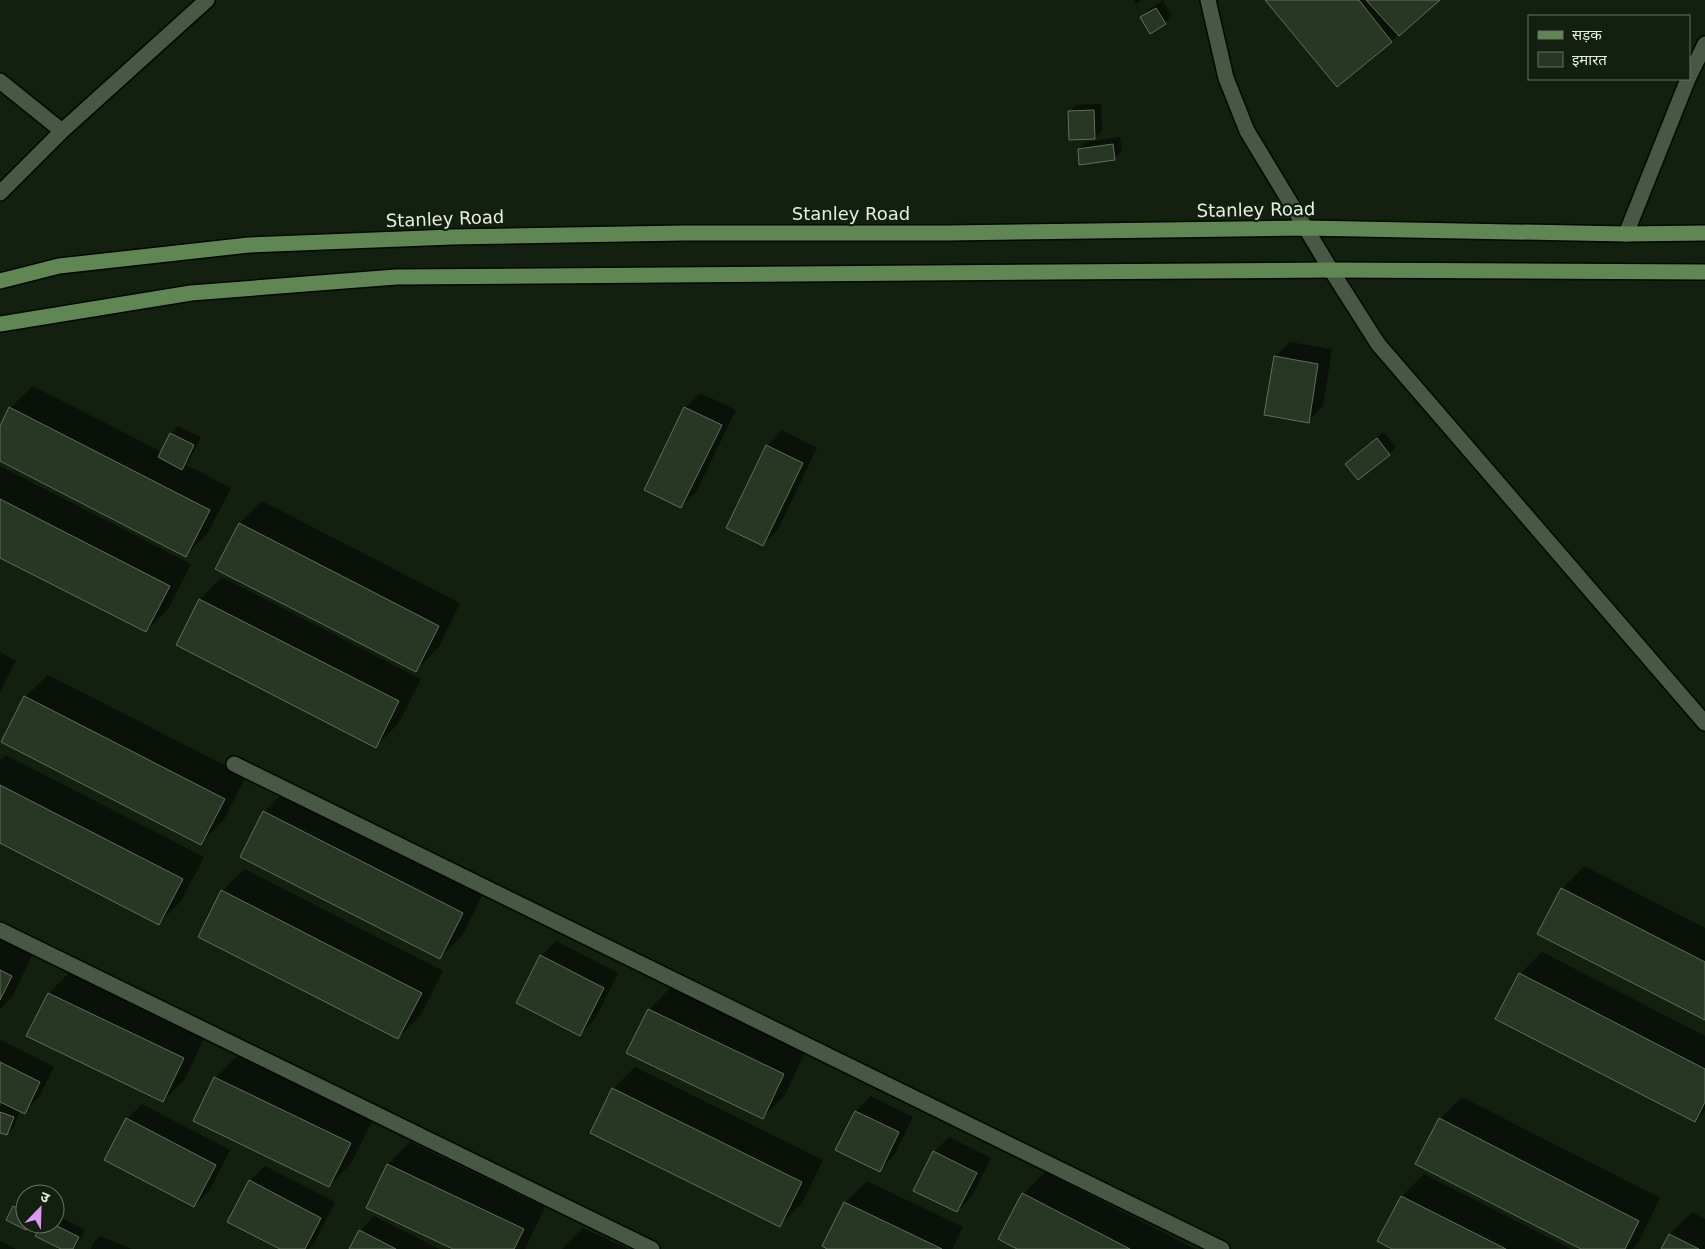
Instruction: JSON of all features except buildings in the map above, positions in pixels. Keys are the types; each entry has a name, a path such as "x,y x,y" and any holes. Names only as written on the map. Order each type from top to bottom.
{"main road":[{"name":"Stanley Road","path":"0,281 59,266 249,245 423,238 694,233 948,233 1306,228 1626,234 1705,233"},
{"path":"0,324 191,293 396,277 1331,270 1705,272"}],"street":[{"path":"0,193 62,131 207,0"},
{"path":"1208,0 1226,78 1247,131 1378,344 1705,723"},
{"path":"1690,74 1705,44"},
{"path":"1626,234 1687,80"},
{"path":"0,81 62,131"},
{"path":"234,764 1222,1249"},
{"path":"0,930 652,1249"}]}
